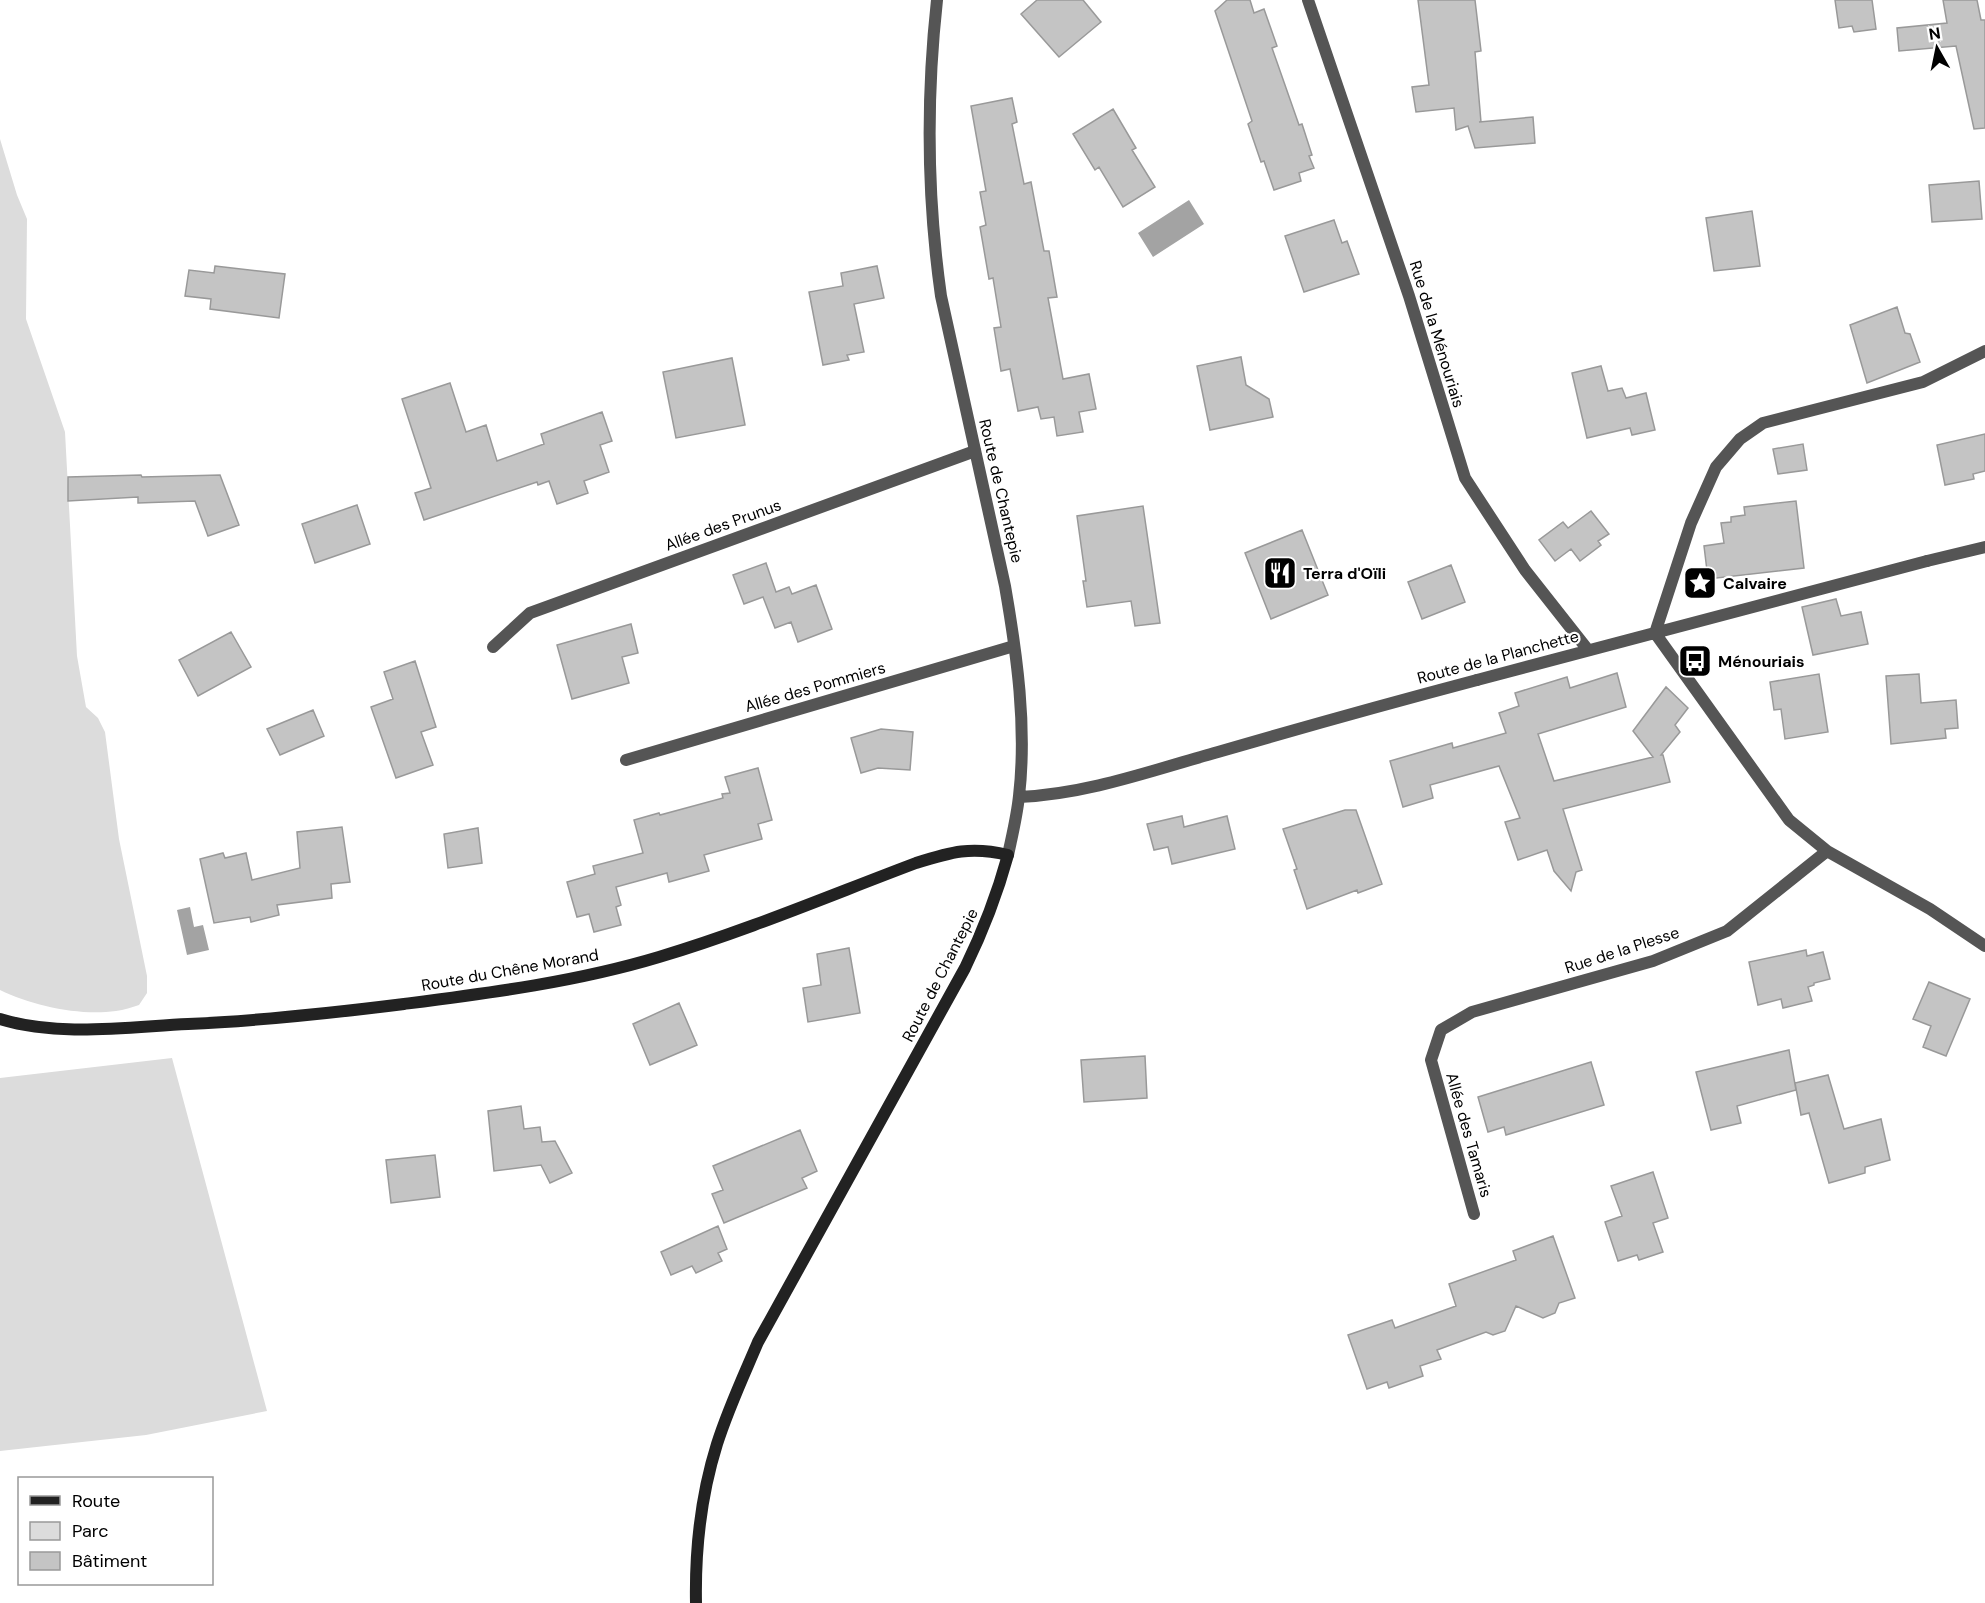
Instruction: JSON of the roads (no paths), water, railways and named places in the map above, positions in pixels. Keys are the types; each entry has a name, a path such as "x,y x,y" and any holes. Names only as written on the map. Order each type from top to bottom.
{"main road":[{"name":"Route du Chêne Morand","path":"0,1019 18,1024 61,1029 223,1023 500,992 657,958 945,854 978,850 1008,855"},
{"name":"Route de Chantepie","path":"696,1603 698,1541 704,1499 717,1446 731,1406 758,1342 965,968 991,912 1008,855"}],"street":[{"name":"Route de Chantepie","path":"938,0 933,39 929,144 930,203 941,296 1005,586 1014,646 1021,725 1019,797 1008,855"},
{"name":"Rue de la Ménouriais","path":"1308,0 1409,296 1465,478 1525,570 1588,650"},
{"path":"1985,351 1923,382 1763,423 1740,439 1716,467 1690,524 1655,633 1790,820 1827,851 1930,909 1985,946"},
{"name":"Allée des Prunus","path":"493,647 530,613 975,451"},
{"name":"Route de la Planchette","path":"1019,797 1069,791 1102,784 1349,714 1985,547"},
{"name":"Allée des Pommiers","path":"626,760 1014,646"},
{"name":"Rue de la Plesse","path":"1441,1030 1472,1012 1653,961 1726,931 1827,851"},
{"name":"Allée des Tamaris","path":"1441,1030 1431,1060 1474,1214"}],"place":[{"name":"Terra d'Oïli","path":"1280,573"},
{"name":"Calvaire","path":"1700,583"},
{"name":"Ménouriais","path":"1695,661"}]}
